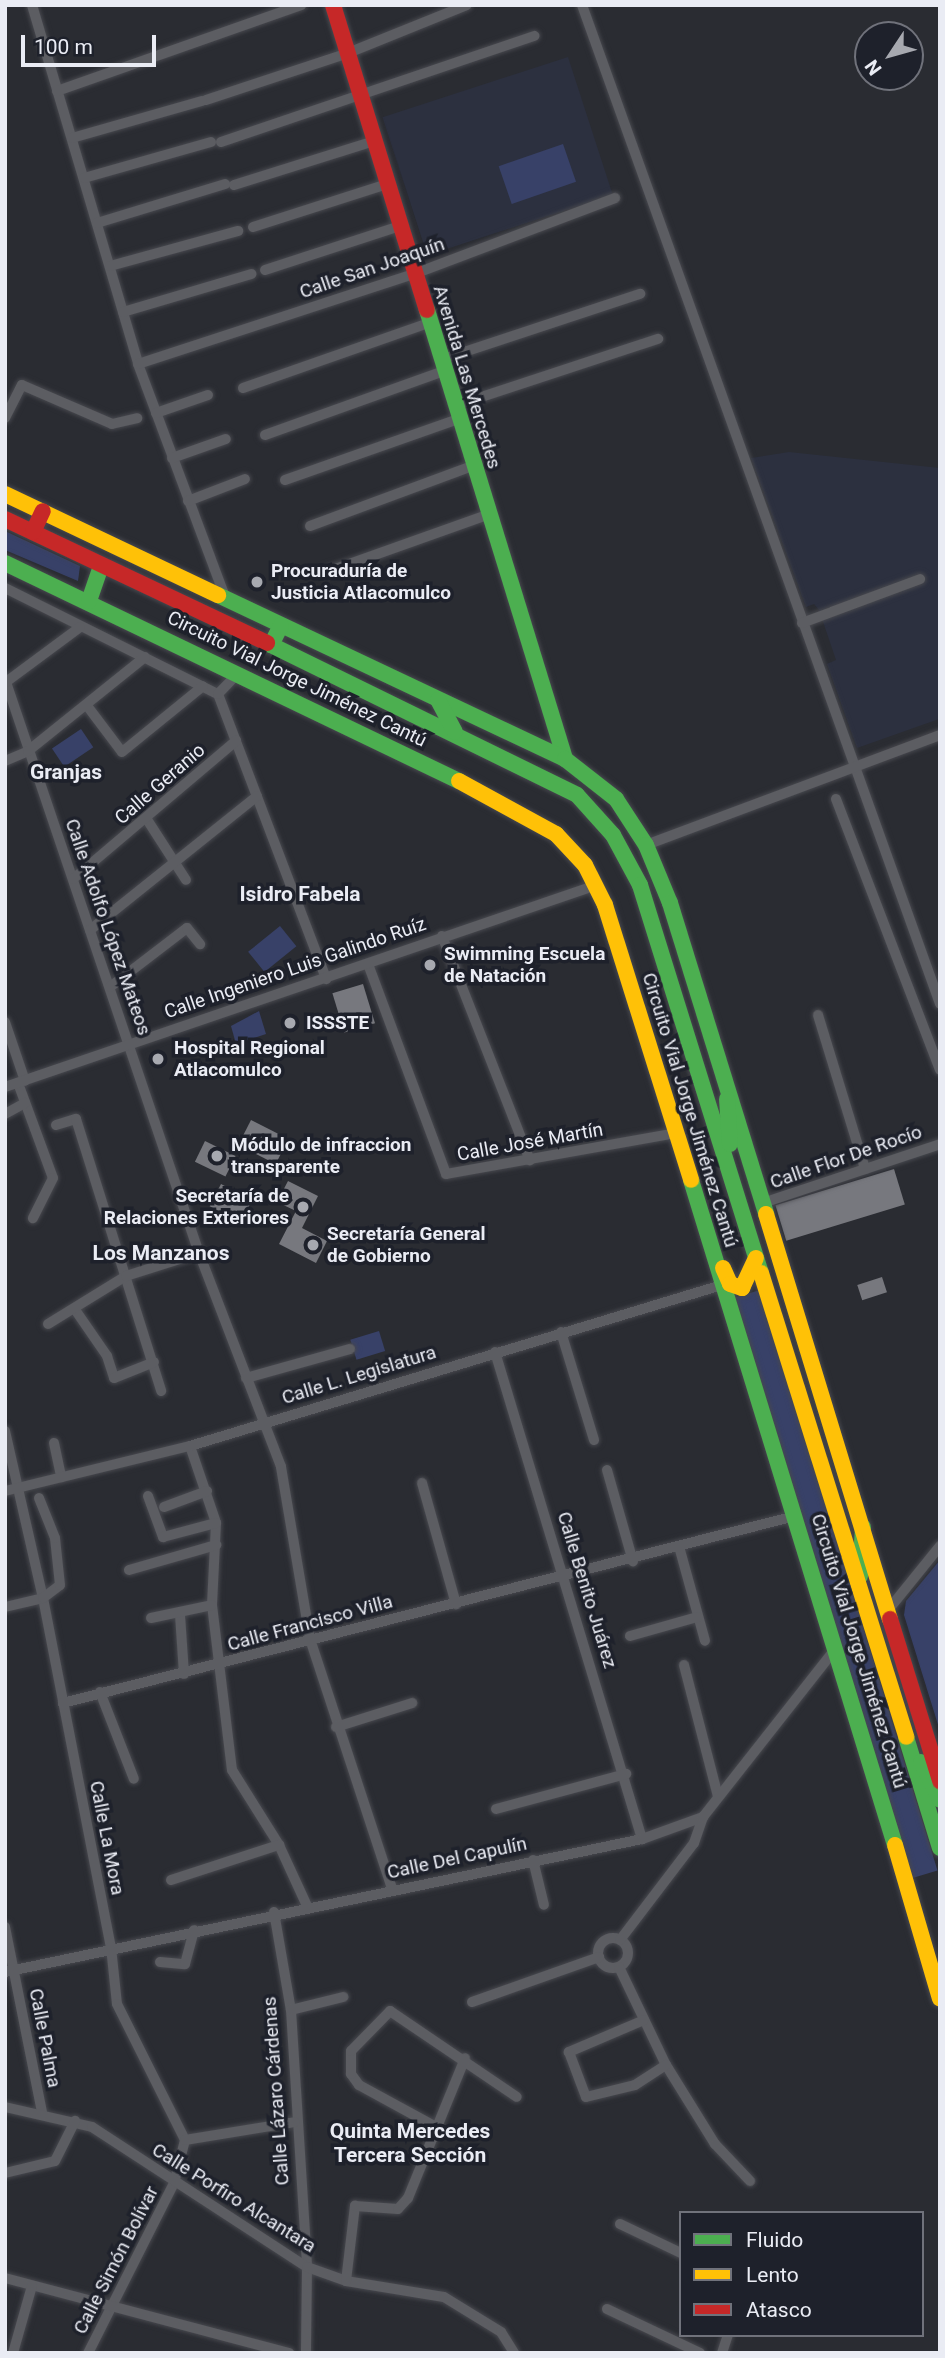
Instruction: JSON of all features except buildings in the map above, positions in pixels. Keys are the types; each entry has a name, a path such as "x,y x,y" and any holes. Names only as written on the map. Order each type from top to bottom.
{"main road":[{"name":"Avenida Las Mercedes","path":"333,5 487,515 565,759"},
{"name":"Circuito Vial Jorge Jiménez Cantú","path":"5,494 565,759 616,799 646,845 670,903 727,1099 763,1203 940,1781"},
{"path":"33,532 43,511"},
{"name":"Circuito Vial Jorge Jiménez Cantú","path":"5,519 101,568 455,732 577,795 613,835 640,885 733,1175 756,1258 940,1848"},
{"name":"Circuito Vial Jorge Jiménez Cantú","path":"5,563 89,601 538,822 569,847 597,886 837,1647 940,1998"},
{"path":"89,601 101,568"},
{"path":"271,645 281,625"},
{"path":"438,701 455,732"},
{"path":"727,1099 733,1175"},
{"path":"691,1184 730,1284 747,1285 756,1258"},
{"path":"859,1586 863,1527"},
{"path":"902,1730 940,1800"}],"street":[{"path":"32,5 138,364 225,597"},
{"path":"57,91 302,5"},
{"path":"72,138 204,101 348,53 467,5"},
{"path":"582,5 940,1004"},
{"path":"84,178 216,142 361,96 534,36"},
{"path":"97,223 374,141"},
{"path":"253,227 387,184"},
{"name":"Calle San Joaquín","path":"138,364 414,274 615,198"},
{"path":"265,270 400,226"},
{"path":"110,267 238,231"},
{"path":"123,312 251,274"},
{"path":"265,435 442,366 640,294"},
{"path":"243,388 429,323"},
{"path":"285,480 456,412 658,339"},
{"path":"5,418 22,385 111,424 136,418"},
{"path":"156,413 208,395"},
{"path":"172,458 226,439"},
{"path":"310,526 472,466"},
{"path":"188,501 245,479"},
{"path":"324,573 487,515"},
{"path":"802,623 920,579"},
{"path":"5,588 218,694 326,979"},
{"path":"6,681 80,626"},
{"path":"5,761 29,751 88,707 145,657"},
{"path":"218,694 237,674"},
{"name":"Calle Adolfo López Mateos","path":"6,681 199,1253 282,1467 310,1639 336,1727 392,1889"},
{"path":"88,707 122,752 203,686"},
{"path":"646,845 940,735"},
{"name":"Calle Geranio","path":"73,879 148,821 164,800 236,741"},
{"path":"90,930 173,867 257,796"},
{"path":"836,799 940,1070"},
{"path":"148,821 173,867 186,880"},
{"name":"Calle Ingeniero Luis Galindo Ruíz","path":"5,1087 326,979 442,936 597,886"},
{"path":"110,987 187,928 200,944"},
{"path":"442,936 530,1160"},
{"name":"Calle José Martín","path":"368,964 446,1174 676,1133"},
{"path":"818,1015 865,1169"},
{"path":"5,1022 22,1082 25,1103 52,1178 33,1218"},
{"path":"5,1114 25,1103"},
{"path":"56,1125 76,1119 161,1391"},
{"name":"Calle Flor De Rocío","path":"763,1203 940,1143"},
{"path":"48,1324 76,1311 127,1276 199,1253"},
{"name":"Calle L. Legislatura","path":"5,1492 190,1446 722,1285"},
{"path":"76,1311 107,1356 114,1378 154,1362"},
{"path":"561,1332 594,1440"},
{"path":"246,1378 350,1349"},
{"name":"Calle Benito Juárez","path":"495,1352 626,1774 642,1839"},
{"name":"Calle La Mora","path":"5,1431 43,1598 111,1947 117,2004 185,2140"},
{"path":"54,1443 61,1477"},
{"path":"190,1446 216,1523 212,1605 232,1770 279,1845 307,1906"},
{"path":"607,1470 633,1561"},
{"path":"422,1483 456,1604"},
{"path":"164,1507 207,1491"},
{"path":"148,1496 163,1537 216,1523"},
{"path":"5,1607 43,1598 56,1591 62,1571 39,1498"},
{"name":"Calle Francisco Villa","path":"63,1703 220,1665 310,1639 680,1549 795,1516"},
{"path":"130,1570 216,1545"},
{"path":"889,1609 940,1546"},
{"path":"680,1549 705,1641"},
{"path":"151,1618 180,1615 212,1605"},
{"path":"180,1615 184,1674"},
{"path":"630,1636 697,1617"},
{"path":"619,1967 607,1967 599,1956 602,1943 620,1940 694,1843 703,1817 718,1796 837,1647"},
{"path":"684,1665 718,1796"},
{"path":"100,1692 134,1779"},
{"path":"336,1727 412,1703"},
{"path":"496,1809 626,1774"},
{"name":"Calle Del Capulín","path":"10,1971 274,1912 642,1839 703,1817"},
{"path":"171,1880 279,1845"},
{"path":"533,1860 544,1905"},
{"name":"Calle Lázaro Cárdenas","path":"274,1912 290,2010 295,2122 307,2267 306,2353"},
{"name":"Calle Palma","path":"5,1927 10,1971 42,2112"},
{"path":"160,1962 185,1964 194,1930"},
{"path":"619,1967 628,1951 620,1940"},
{"path":"472,2002 599,1956"},
{"path":"619,1967 666,2065 715,2144 750,2181"},
{"path":"290,2010 343,1997"},
{"path":"436,2127 359,2085 351,2074 351,2051 390,2011 465,2058 517,2096"},
{"path":"644,2020 569,2052 586,2097 635,2085 666,2065"},
{"path":"346,2281 355,2206 398,2209 408,2199 465,2058"},
{"name":"Calle Porfiro Alcantara","path":"5,2107 42,2112 75,2121 307,2267 346,2281 444,2297 501,2332 514,2353"},
{"path":"5,2173 55,2161 75,2121"},
{"path":"174,2183 185,2140 295,2122"},
{"name":"Calle Simón Bolívar","path":"88,2353 174,2183"},
{"path":"620,2224 679,2252"},
{"path":"5,2278 110,2309 289,2353"},
{"path":"13,2353 32,2286"},
{"path":"607,2309 700,2353"}],"shaded area":[{"path":"568,57 613,195 427,255 383,117"},
{"path":"563,144 576,182 512,204 499,166"},
{"path":"789,452 940,468 939,719 857,748 827,664 836,660 819,610 814,604 806,607 751,458"},
{"path":"5,531 80,566 78,581 5,550"},
{"path":"81,729 93,747 64,767 52,749"},
{"path":"280,926 296,946 264,972 248,952"},
{"path":"259,1011 266,1034 236,1044 231,1026"},
{"path":"760,1290 937,1870 913,1878 735,1298"},
{"path":"379,1331 385,1351 356,1360 350,1340"},
{"path":"940,1560 940,1731 904,1615 906,1601"}],"traffic: fast":[{"path":"427,310 565,759"},
{"path":"5,563 459,781"},
{"path":"89,601 101,567"},
{"path":"218,595 565,759 616,799 646,845 670,903 766,1214"},
{"path":"271,645 281,625"},
{"path":"267,643 577,795 613,835 640,885 761,1273"},
{"path":"438,700 455,732"},
{"path":"727,1099 730,1144"},
{"path":"691,1180 895,1845"},
{"path":"860,1576 863,1527"},
{"path":"906,1737 940,1848"},
{"path":"921,1762 940,1800"}],"traffic: slow":[{"path":"5,494 218,595"},
{"path":"459,781 556,834 585,865 605,905 691,1180"},
{"path":"766,1214 890,1619"},
{"path":"723,1268 730,1284 742,1288 756,1258"},
{"path":"761,1273 906,1737"},
{"path":"895,1845 940,1999"}],"traffic: jam":[{"path":"333,5 427,310"},
{"path":"33,532 43,511"},
{"path":"5,519 267,643"},
{"path":"890,1619 940,1781"}],"place":[{"name":"Procuraduría de Justicia Atlacomulco","path":"257,582"},
{"name":"Swimming Escuela de Natación","path":"430,965"},
{"name":"ISSSTE","path":"290,1023"},
{"name":"Hospital Regional Atlacomulco","path":"158,1059"},
{"name":"Módulo de infraccion transparente","path":"217,1156"},
{"name":"Secretaría de Relaciones Exteriores","path":"303,1207"},
{"name":"Secretaría General de Gobierno","path":"313,1245"}],"district":[{"name":"Granjas","path":"66,772"},
{"name":"Isidro Fabela","path":"300,894"},
{"name":"Los Manzanos","path":"161,1253"},
{"name":"Quinta Mercedes Tercera Sección","path":"410,2143"}]}
